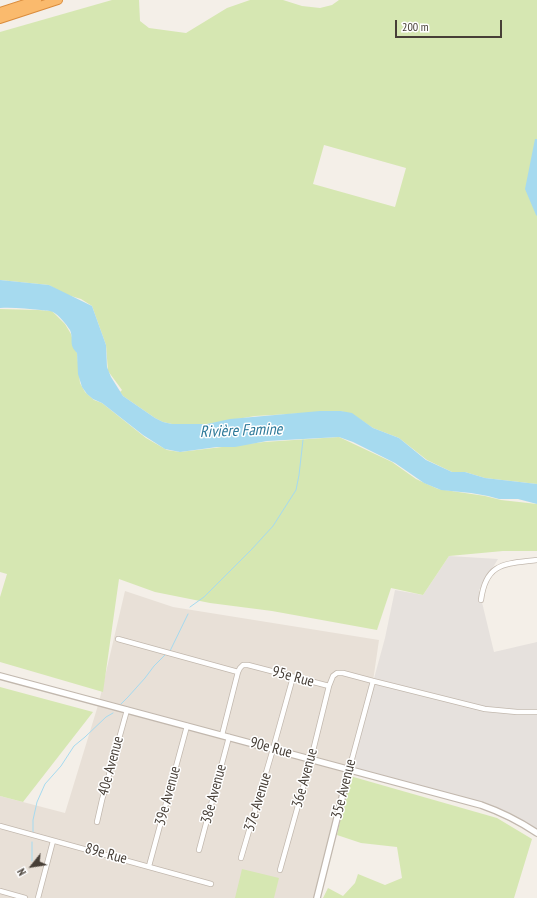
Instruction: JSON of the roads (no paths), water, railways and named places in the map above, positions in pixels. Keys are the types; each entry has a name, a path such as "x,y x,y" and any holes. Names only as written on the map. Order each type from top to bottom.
{"highway":[{"path":"0,12 37,0"},
{"path":"0,19 58,0"}],"street":[{"path":"481,600 487,578 497,568 513,563 537,560"},
{"path":"118,640 238,672 222,735"},
{"name":"95e Rue","path":"238,672 243,665 248,665 329,686 337,673 343,673 485,709 537,712"},
{"name":"90e Rue","path":"0,676 481,805 511,817 537,833"},
{"name":"37e Avenue","path":"241,858 293,677"},
{"name":"35e Avenue","path":"317,898 373,681"},
{"name":"36e Avenue","path":"280,870 311,759 329,686"},
{"name":"40e Avenue","path":"97,822 127,710"},
{"name":"39e Avenue","path":"150,866 187,726"},
{"name":"38e Avenue","path":"199,850 229,737"},
{"name":"89e Rue","path":"0,826 211,884"},
{"path":"38,898 53,841"},
{"path":"0,891 11,896 26,898"}],"water":[{"path":"535,139 537,139 537,216 525,189"},
{"name":"Rivière Famine","path":"0,280 49,285 92,306 106,345 107,367 111,377 123,396 163,422 172,424 207,424 230,419 320,411 341,411 352,413 373,428 399,438 426,460 452,472 465,472 485,478 537,484 537,504 518,499 499,499 471,493 441,490 424,483 395,463 353,442 339,437 267,441 235,447 217,447 180,452 165,449 143,435 102,403 93,399 87,394 82,387 78,374 77,353 72,344 70,330 58,315 48,311 0,308"}],"waterway":[{"path":"190,607 204,597 273,526 296,490 303,440"},
{"path":"170,651 188,614"},
{"path":"121,704 165,655"},
{"path":"33,832 33,820 37,802 45,784 61,766 74,746 106,717 113,713"},
{"path":"32,842 32,861"}]}
